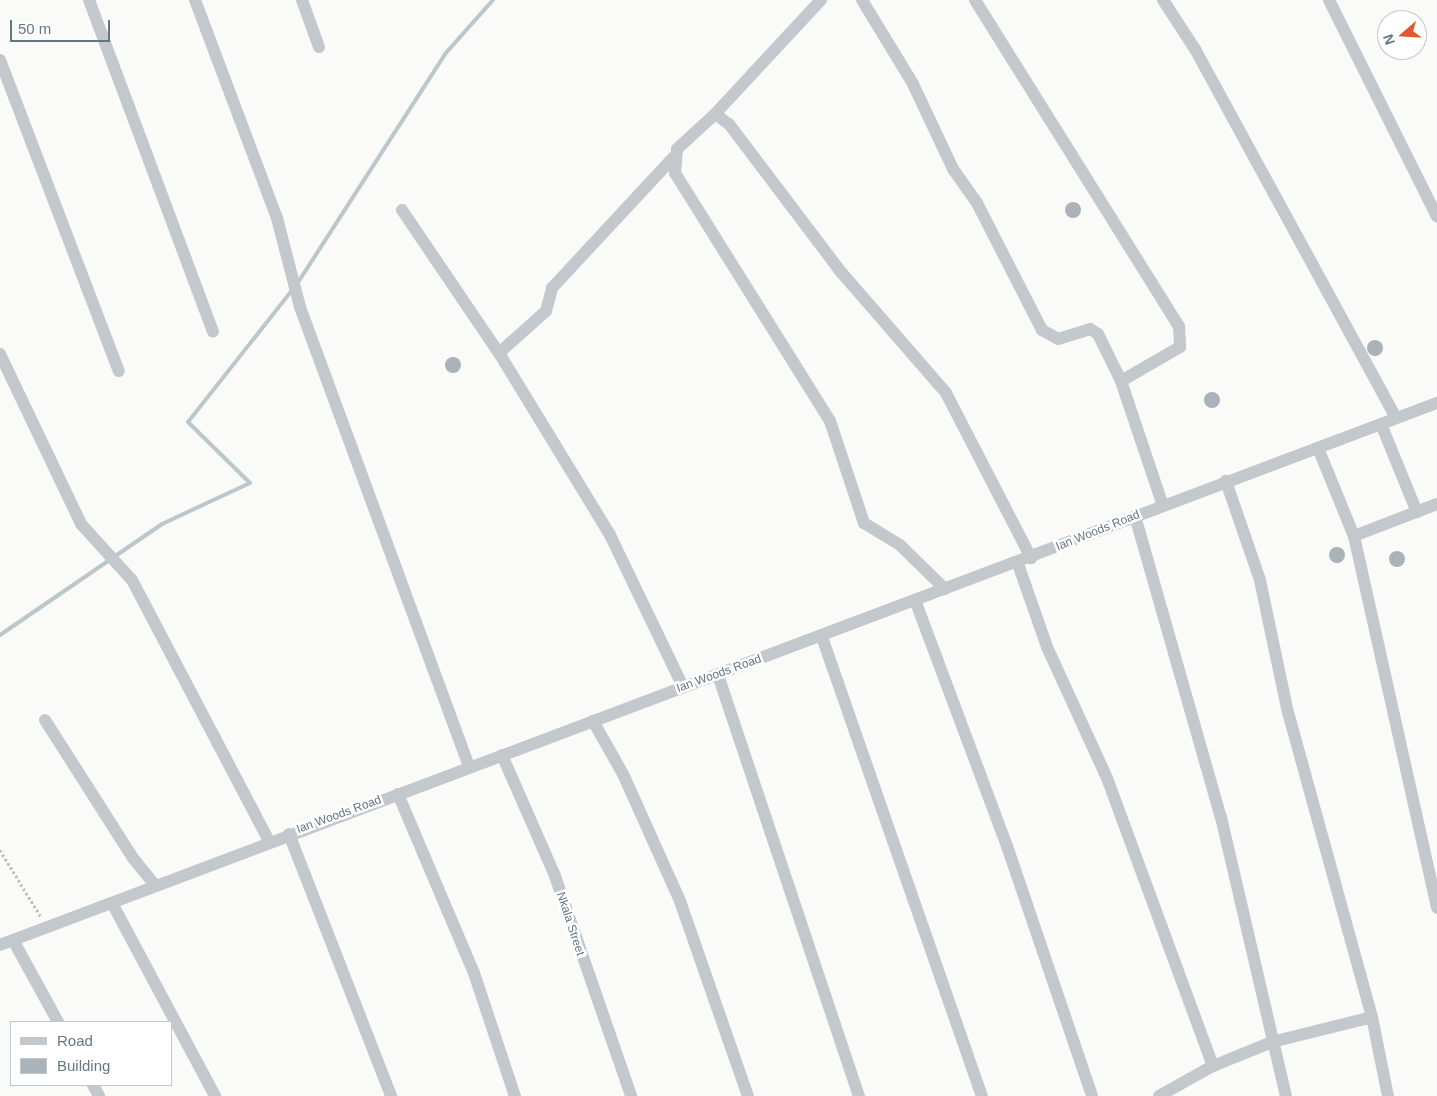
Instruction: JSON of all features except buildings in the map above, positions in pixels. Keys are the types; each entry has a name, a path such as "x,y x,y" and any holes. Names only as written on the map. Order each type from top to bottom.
{"street":[{"path":"89,0 212,332"},
{"path":"195,0 277,218 300,307 469,767"},
{"path":"302,0 319,47"},
{"path":"499,353 546,311 552,288 821,0"},
{"path":"862,0 913,84 953,169 977,203 1042,330 1058,339 1090,329 1098,334 1121,380 1163,506"},
{"path":"975,0 1179,326 1180,346 1121,380"},
{"path":"1163,0 1243,135 1396,418"},
{"path":"1329,0 1437,217"},
{"path":"0,60 119,372"},
{"path":"715,114 729,124 841,272 946,393 1031,558"},
{"path":"673,158 675,174 830,422 864,523 900,546 945,589"},
{"path":"402,210 499,353 610,535 684,687"},
{"path":"0,354 81,524 132,580 269,841"},
{"name":"Ian Woods Road","path":"0,945 269,841 822,637 915,600 1018,564 1135,516 1437,403"},
{"path":"1381,424 1417,512"},
{"path":"1318,448 1354,536 1437,908"},
{"path":"1226,482 1260,580 1288,712 1372,1017 1388,1096"},
{"path":"1354,536 1437,504"},
{"path":"1135,516 1221,817 1286,1096"},
{"path":"1018,564 1047,647 1110,787 1213,1066"},
{"path":"915,600 1007,846 1092,1096"},
{"path":"822,637 982,1096"},
{"path":"718,675 860,1096"},
{"path":"45,720 132,858 156,886"},
{"path":"593,721 623,774 680,901 748,1096"},
{"name":"Nkala Street","path":"502,755 554,876 631,1096"},
{"path":"398,794 474,973 515,1096"},
{"path":"289,834 391,1096"},
{"path":"112,903 215,1096"},
{"path":"13,940 57,1021"},
{"path":"1159,1096 1213,1066 1272,1042 1372,1017"}],"path":[{"path":"0,850 47,927"}],"waterway":[{"path":"297,284 445,54 493,0"},
{"path":"0,635 162,524 250,483 188,422 293,289"}]}
